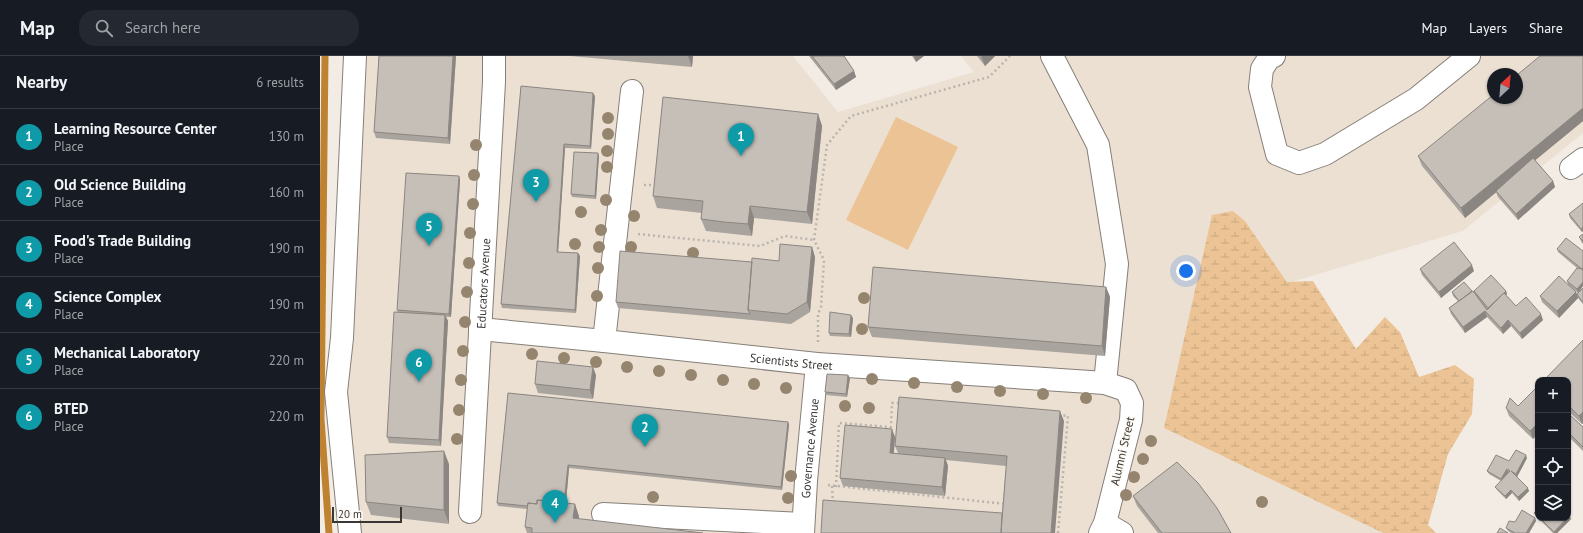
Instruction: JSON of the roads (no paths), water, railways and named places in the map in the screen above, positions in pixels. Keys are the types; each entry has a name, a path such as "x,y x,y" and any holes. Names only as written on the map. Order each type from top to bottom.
{"street":[{"path":"350,533 336,392 342,338 355,56"},
{"name":"Educators Avenue","path":"470,512 494,90 494,56"},
{"path":"1052,56 1098,145 1104,182 1117,264 1104,383"},
{"path":"1274,56 1269,58 1262,69 1260,87 1277,154 1299,163 1325,154 1416,99 1469,56"},
{"path":"604,341 632,91"},
{"name":"Scientists Street","path":"480,329 817,364 1104,383"},
{"name":"Governance Avenue","path":"803,529 817,364"},
{"name":"Alumni Street","path":"1104,383 1126,390 1132,403 1131,420 1109,530"},
{"path":"603,514 803,529"}],"waterway":[{"path":"325,56 321,419 329,533"}],"place":[{"name":"Learning Resource Center","path":"741,156"},
{"name":"Food's Trade Building","path":"536,202"},
{"name":"Mechanical Laboratory","path":"429,246"},
{"name":"BTED","path":"419,382"},
{"name":"Old Science Building","path":"645,447"},
{"name":"Science Complex","path":"555,523"}]}
